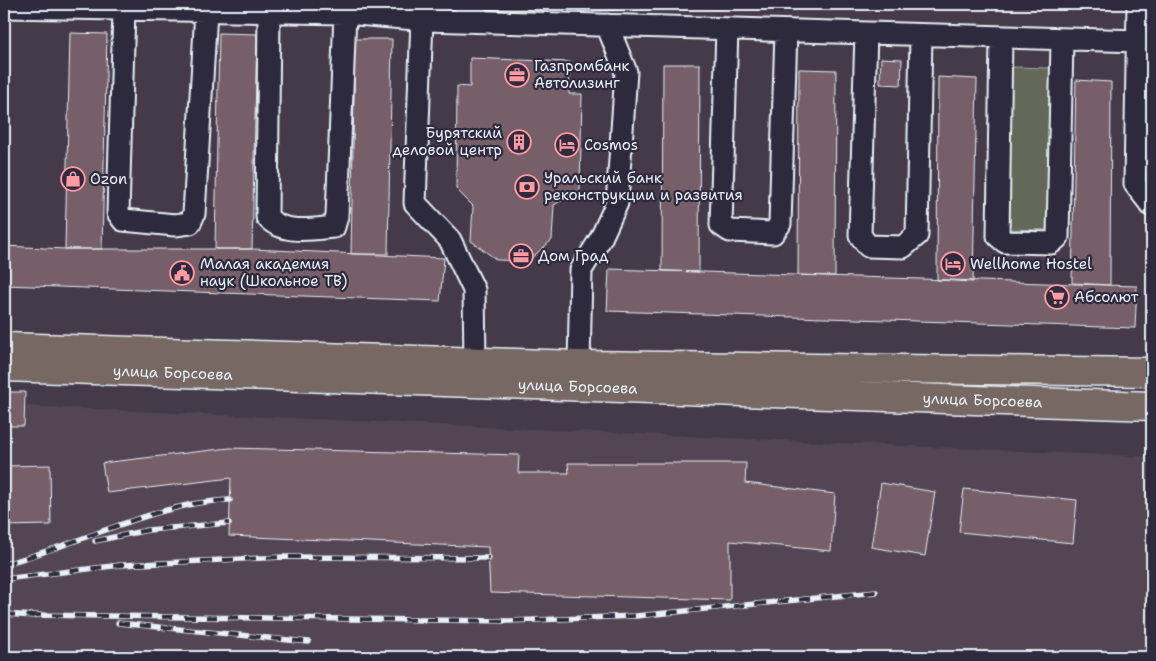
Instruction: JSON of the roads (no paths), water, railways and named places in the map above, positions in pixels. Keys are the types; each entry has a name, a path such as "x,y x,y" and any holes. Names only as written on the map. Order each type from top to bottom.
{"main road":[{"name":"улица Борсоева","path":"4,347 579,365 1152,372"},
{"name":"улица Борсоева","path":"4,367 1152,406"}],"street":[{"path":"464,4 482,21"},
{"path":"121,6 118,213 124,220 175,225 190,223 194,214 206,11"},
{"path":"4,7 121,6 206,11 270,12 343,9 422,19 1062,39 1142,23 1135,184 1152,206"},
{"path":"270,12 267,217 274,224 284,228 334,227 337,216 343,9"},
{"path":"422,19 415,202 450,240 474,290 474,362"},
{"path":"579,365 581,270 601,238 617,203 626,72 607,26"},
{"path":"727,29 721,225 730,231 773,233 780,224 786,31"},
{"path":"866,33 860,235 868,246 903,247 917,234 921,35"},
{"path":"1001,37 998,236 1005,242 1052,243 1058,238 1062,39"}],"railway":[{"path":"4,564 50,550 142,517 198,503 230,500"},
{"path":"95,541 148,530 229,523"},
{"path":"4,579 121,565 284,557 489,558"},
{"path":"30,615 509,621 636,616 876,592"},
{"path":"4,614 35,616"},
{"path":"118,623 309,642"}],"place":[{"name":"Газпромбанк Автолизинг","path":"517,75"},
{"name":"Бурятский деловой центр","path":"519,142"},
{"name":"Cosmos","path":"567,145"},
{"name":"Ozon","path":"73,179"},
{"name":"Уральский банк реконструкции и развития","path":"527,187"},
{"name":"Дом Град","path":"521,256"},
{"name":"Wellhome Hostel","path":"953,264"},
{"name":"Малая академия наук (Школьное ТВ)","path":"182,273"},
{"name":"Абсолют","path":"1057,297"}]}
